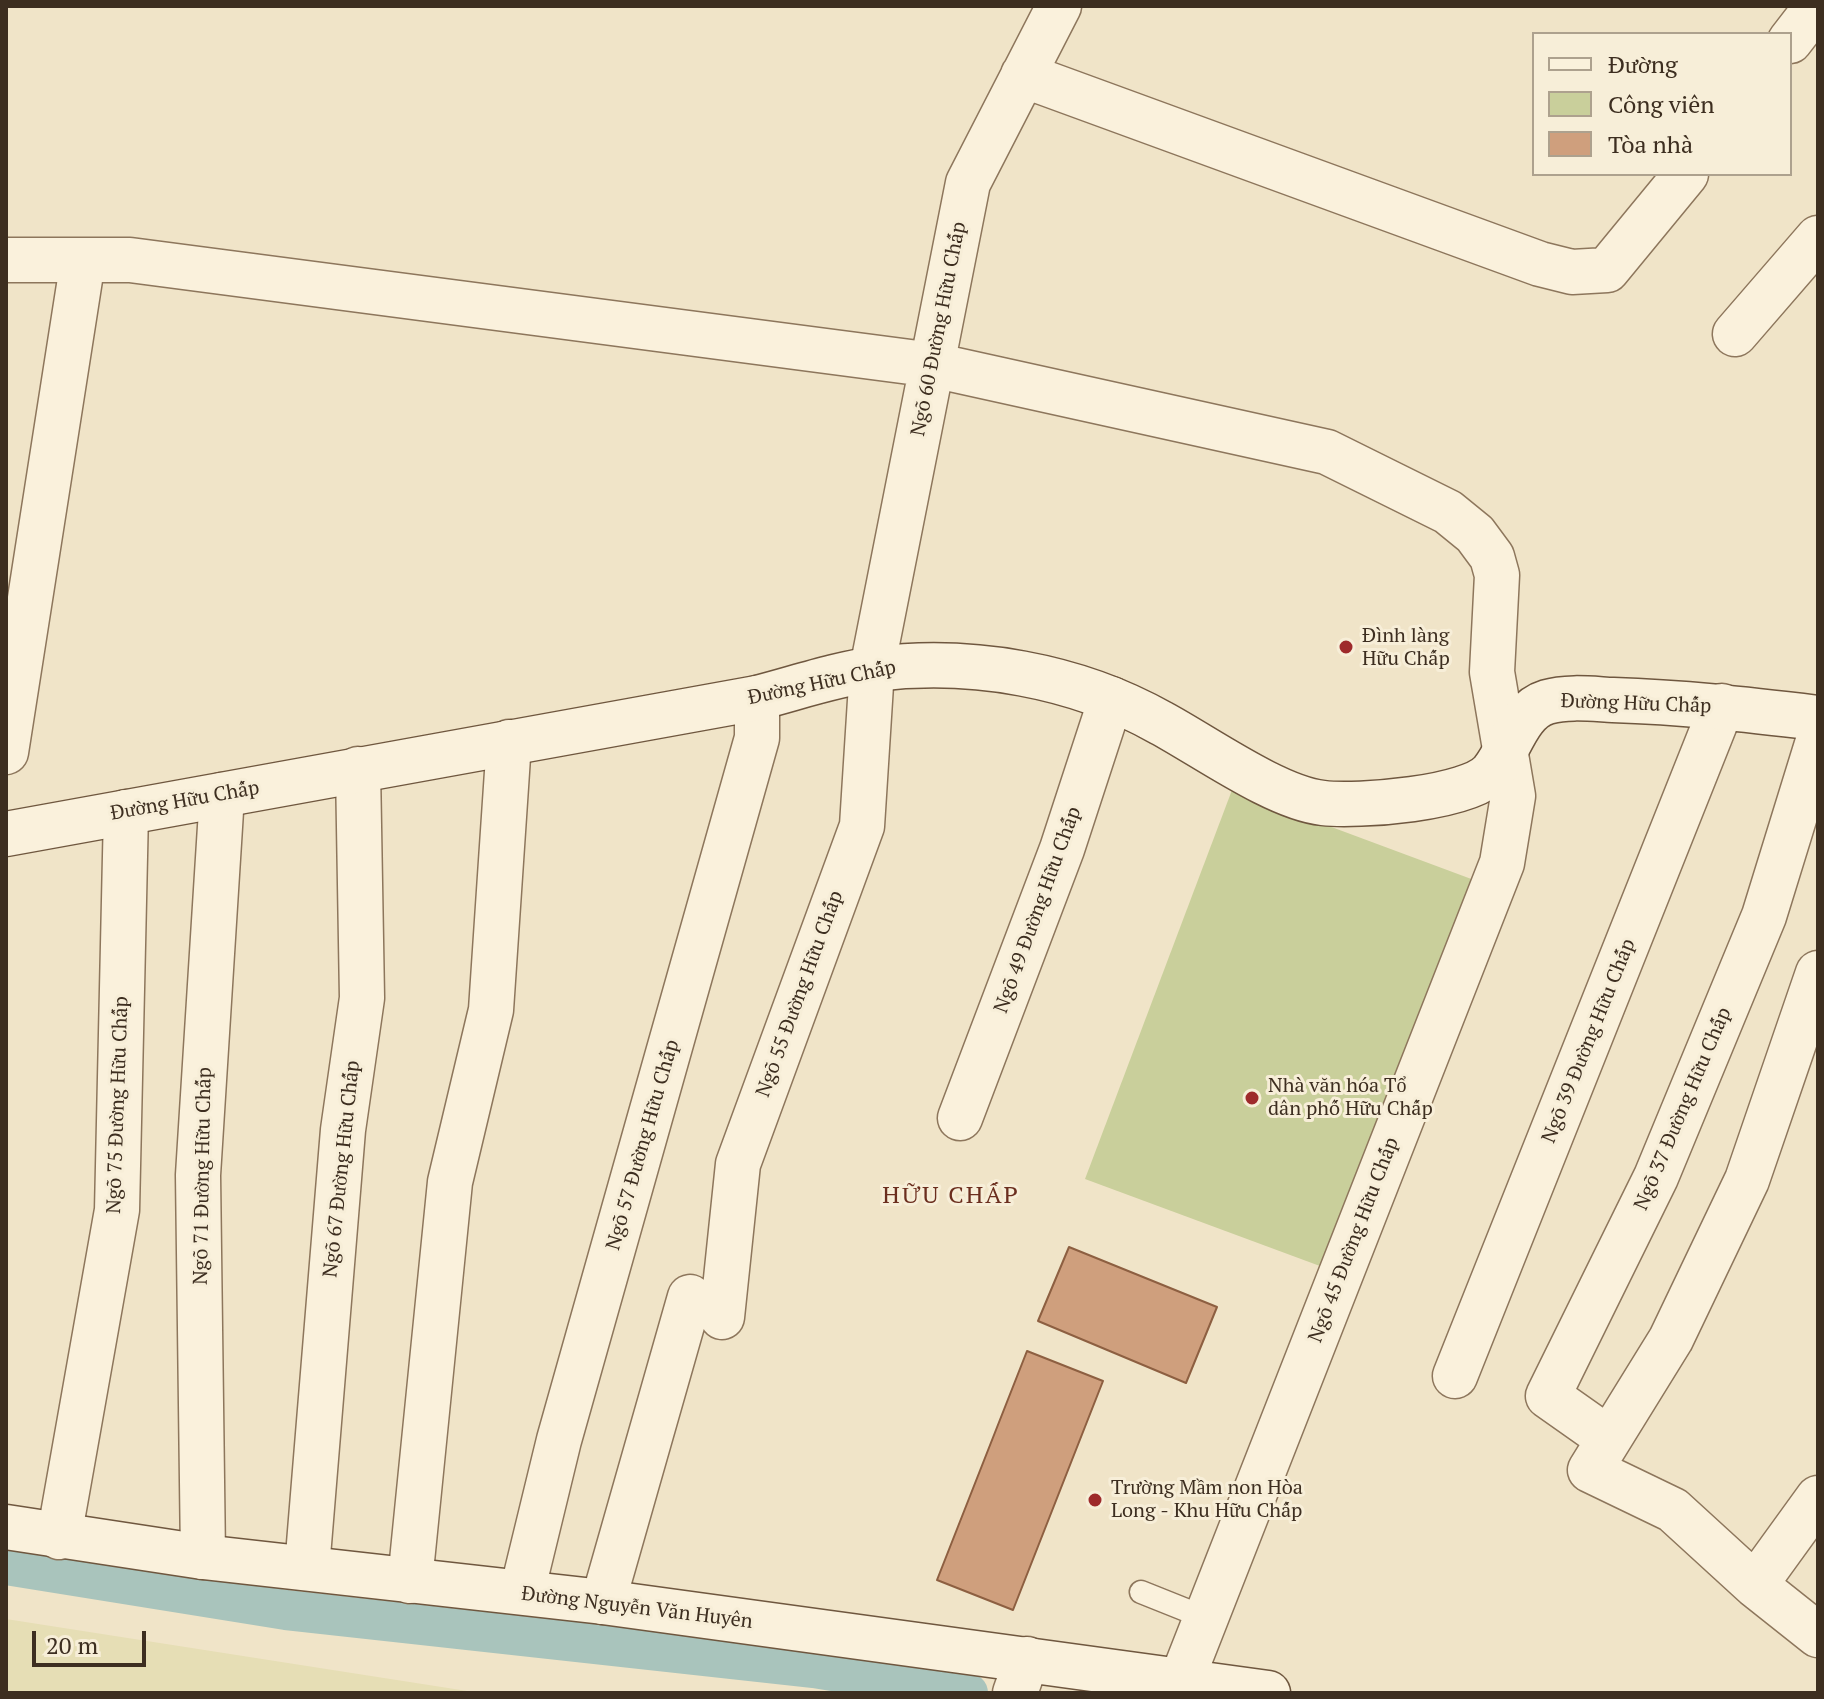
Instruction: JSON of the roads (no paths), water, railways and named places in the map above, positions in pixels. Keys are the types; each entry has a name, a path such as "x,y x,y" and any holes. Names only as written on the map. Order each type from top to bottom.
{"street":[{"name":"Ngõ 60 Đường Hữu Chấp","path":"872,669 968,183 1059,6"},
{"path":"1792,38 1817,6"},
{"path":"1023,75 1540,264 1572,272 1607,270 1684,176"},
{"path":"1735,334 1818,238"},
{"name":"Ngõ 45 Đường Hữu Chấp","path":"6,260 130,260 933,365 1327,452 1448,512 1475,534 1495,566 1492,672 1513,796 1502,863 1182,1679"},
{"path":"6,752 83,260"},
{"name":"Đường Hữu Chấp","path":"6,834 757,698 872,669 928,664 982,666 1029,675 1111,699 1142,712 1294,797 1322,803 1360,804 1442,793 1478,784 1490,775 1523,721 1537,706 1548,702 1571,699 1722,706 1818,718"},
{"name":"Ngõ 55 Đường Hữu Chấp","path":"603,1602 706,1307 738,1164 862,826 872,669"},
{"name":"Ngõ 57 Đường Hữu Chấp","path":"522,1592 559,1440 757,738 757,698"},
{"name":"Ngõ 49 Đường Hữu Chấp","path":"960,1118 1057,864 1111,699"},
{"name":"Ngõ 39 Đường Hữu Chấp","path":"1455,1376 1722,706"},
{"name":"Ngõ 37 Đường Hữu Chấp","path":"1609,1439 1548,1396 1656,1177 1734,989 1764,916 1818,741"},
{"path":"410,1581 450,1182 491,1010 509,742"},
{"name":"Ngõ 67 Đường Hữu Chấp","path":"307,1568 343,1130 362,998 358,769"},
{"name":"Ngõ 71 Đường Hữu Chấp","path":"203,1557 198,1175 222,795"},
{"name":"Ngõ 75 Đường Hữu Chấp","path":"59,1537 117,1210 126,812"},
{"path":"1818,973 1747,1180 1671,1339 1590,1470 1673,1510 1755,1585 1818,1635"},
{"path":"1755,1585 1818,1498"},
{"name":"Đường Nguyễn Văn Huyên","path":"6,1527 203,1557 603,1602 1023,1671 1182,1679 1268,1693"}],"lane":[{"path":"1141,1592 1206,1618"}],"waterway":[{"path":"6,1565 286,1610 814,1668 968,1693"}],"place":[{"name":"Đình làng Hữu Chấp","path":"1346,647"},
{"name":"Nhà văn hóa Tổ dân phố Hữu Chấp","path":"1252,1098"},
{"name":"Trường Mầm non Hòa Long - Khu Hữu Chấp","path":"1095,1500"}],"district":[{"name":"HỮU CHẤP","path":"951,1196"}]}
